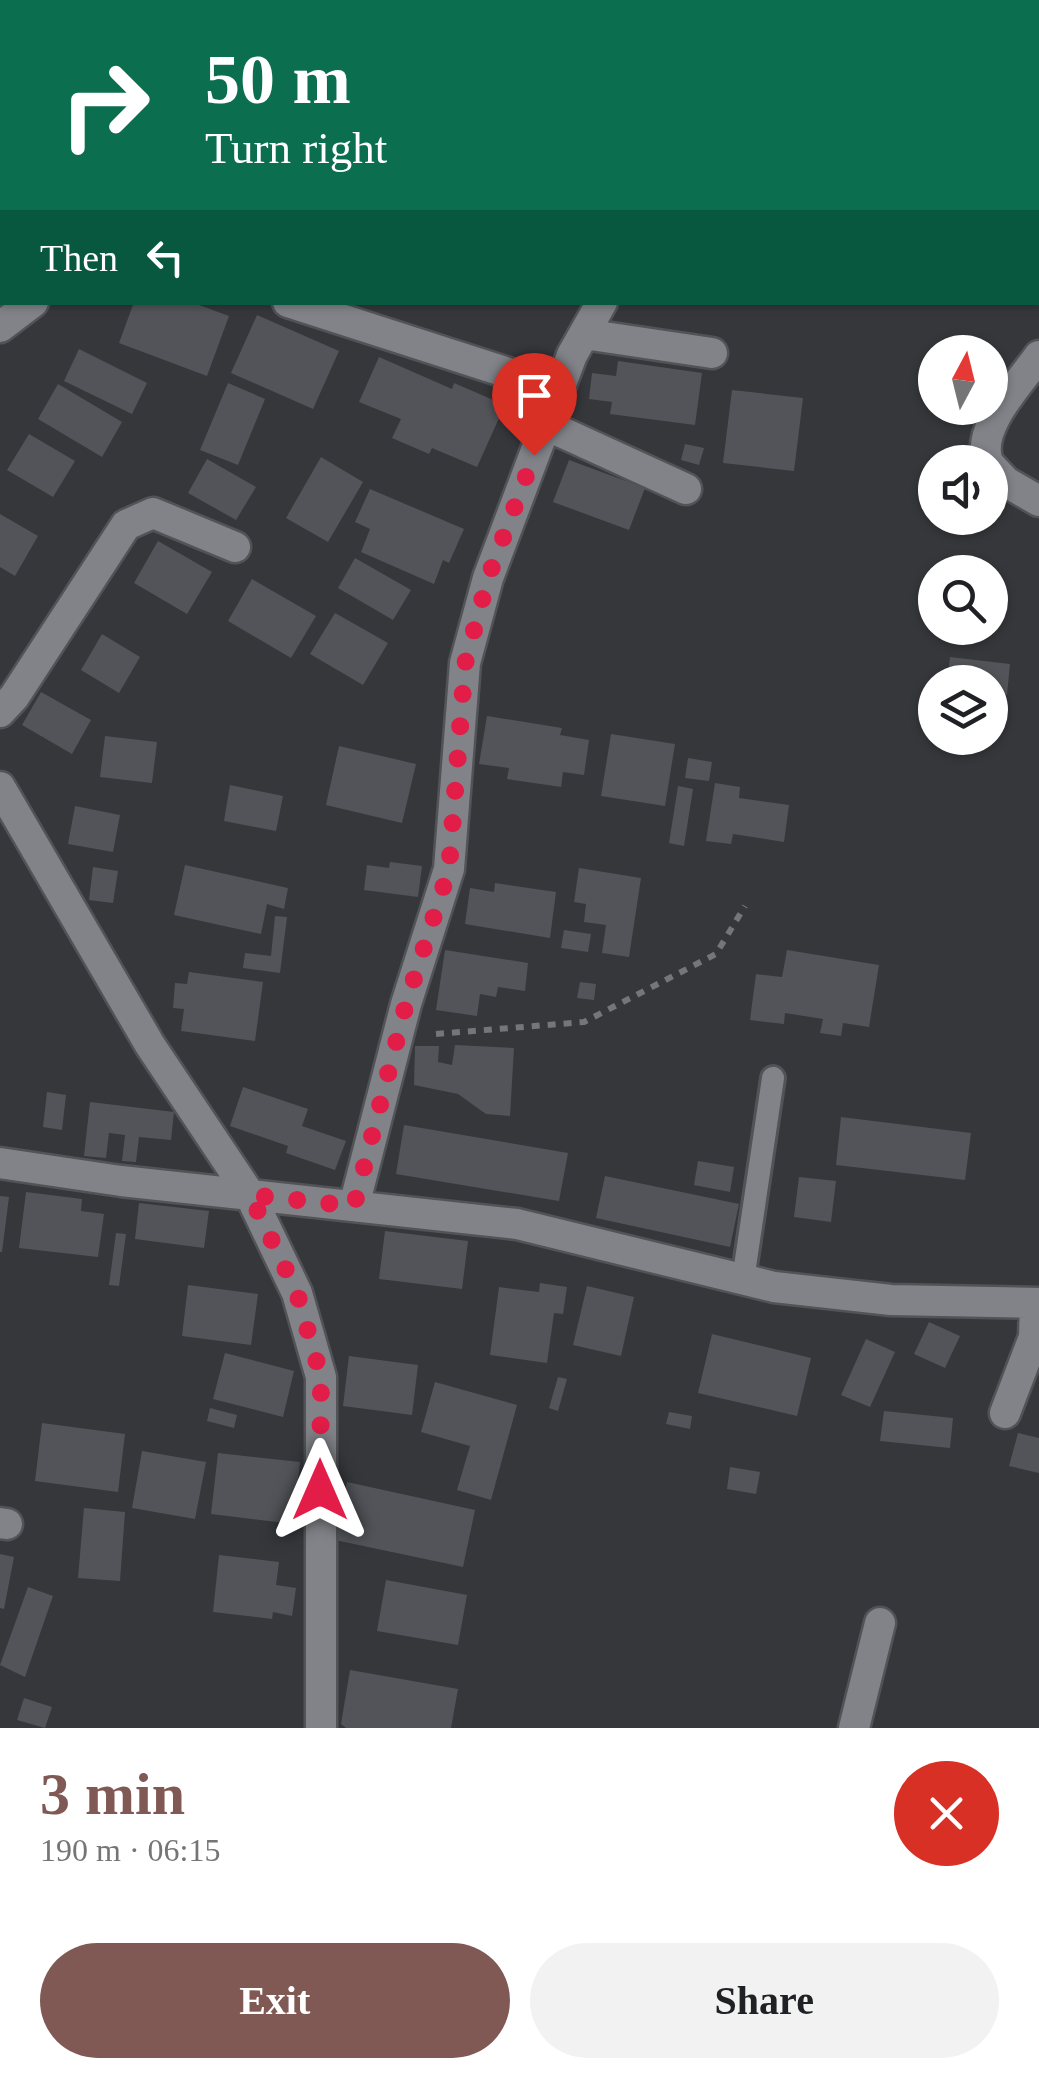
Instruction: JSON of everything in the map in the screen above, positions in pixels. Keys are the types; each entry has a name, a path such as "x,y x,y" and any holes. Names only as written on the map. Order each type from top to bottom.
{"street":[{"path":"0,327 29,305"},
{"path":"297,305 558,389"},
{"path":"354,1206 398,1037 449,869 465,664 488,578 558,389 600,305"},
{"path":"584,334 712,354"},
{"path":"985,445 991,427 1039,356"},
{"path":"546,424 686,488"},
{"path":"1008,483 1039,502"},
{"path":"0,712 14,698 126,525 153,513 235,547"},
{"path":"0,787 150,1045 250,1195 297,1293 321,1377 321,1728"},
{"path":"0,1164 517,1224 774,1287 891,1300 1037,1303 1034,1337 1006,1413"},
{"path":"854,1728 880,1624"}],"lane":[{"path":"743,1280 772,1078"}],"path":[{"path":"398,1037 584,1022 716,954 745,906"}],"building":[{"path":"133,305 199,305 229,316 207,376 119,343"},
{"path":"257,315 339,351 313,409 231,373"},
{"path":"79,349 147,383 132,414 64,381"},
{"path":"379,357 452,389 454,383 505,405 477,467 432,448 429,454 392,438 401,419 359,402"},
{"path":"618,361 702,373 695,425 610,414 612,402 589,399 592,373 616,376"},
{"path":"228,383 265,399 238,465 200,450"},
{"path":"58,384 122,422 102,457 38,419"},
{"path":"732,390 803,398 794,471 723,463"},
{"path":"29,434 75,461 53,497 7,470"},
{"path":"685,444 704,448 699,465 681,460"},
{"path":"321,457 363,482 328,542 286,518"},
{"path":"207,459 256,487 236,520 188,493"},
{"path":"569,460 645,488 629,530 553,502"},
{"path":"370,489 464,529 449,563 443,560 434,584 361,552 370,529 355,522"},
{"path":"0,514 38,536 15,576 0,567"},
{"path":"158,541 212,572 187,614 134,583"},
{"path":"355,558 411,590 393,620 338,588"},
{"path":"252,579 316,616 291,658 228,621"},
{"path":"335,613 388,643 363,685 310,654"},
{"path":"102,634 140,657 119,693 81,670"},
{"path":"950,657 1010,664 1008,685 1008,665 949,665"},
{"path":"41,692 91,720 72,754 22,725"},
{"path":"487,716 562,728 560,735 589,740 584,775 563,772 561,787 507,779 509,768 479,764"},
{"path":"611,734 675,744 665,806 601,796"},
{"path":"105,736 157,742 152,783 100,777"},
{"path":"339,746 416,764 402,823 326,805"},
{"path":"688,758 712,762 709,781 685,778"},
{"path":"715,783 740,787 739,798 789,805 784,842 733,834 731,844 706,841"},
{"path":"230,785 283,796 276,831 224,821"},
{"path":"678,786 693,789 684,846 669,843"},
{"path":"75,806 120,815 113,852 68,844"},
{"path":"390,862 422,866 418,897 364,890 367,865 389,868"},
{"path":"185,865 288,888 284,909 267,904 261,934 174,915"},
{"path":"93,867 118,871 113,903 89,900"},
{"path":"579,868 641,878 629,957 602,953 606,925 584,922 586,904 574,902"},
{"path":"495,883 556,892 550,938 465,924 470,888 494,892"},
{"path":"275,916 287,917 280,973 243,968 245,953 271,956"},
{"path":"564,930 591,934 588,952 561,948"},
{"path":"445,950 528,963 525,991 498,987 496,997 480,994 477,1016 436,1010"},
{"path":"787,950 879,965 869,1027 843,1023 841,1036 820,1033 823,1019 785,1013 784,1024 750,1020 756,974 782,977"},
{"path":"189,972 263,982 255,1041 181,1031 184,1009 173,1008 175,983 187,984"},
{"path":"580,982 596,984 594,1000 577,998"},
{"path":"455,1045 514,1048 510,1116 486,1114 458,1094 414,1085 415,1046 439,1046 438,1062 452,1065"},
{"path":"243,1087 308,1109 302,1126 346,1141 335,1170 286,1153 288,1146 230,1126"},
{"path":"47,1092 66,1095 62,1130 43,1127"},
{"path":"90,1102 174,1112 171,1140 139,1137 136,1162 122,1161 125,1135 109,1133 106,1158 84,1156"},
{"path":"841,1117 971,1133 965,1180 836,1165"},
{"path":"404,1125 568,1153 559,1201 396,1174"},
{"path":"698,1161 734,1167 730,1192 694,1185"},
{"path":"605,1176 739,1204 730,1247 596,1218"},
{"path":"799,1177 836,1181 831,1222 794,1217"},
{"path":"26,1192 82,1199 81,1211 104,1214 98,1257 19,1248"},
{"path":"0,1196 9,1197 2,1252 0,1252"},
{"path":"139,1203 209,1211 204,1248 135,1239"},
{"path":"385,1231 468,1241 462,1289 379,1279"},
{"path":"116,1233 126,1234 119,1286 109,1285"},
{"path":"540,1283 567,1287 563,1314 554,1313 547,1363 490,1355 499,1287 539,1292"},
{"path":"188,1285 258,1294 251,1345 182,1336"},
{"path":"587,1286 634,1297 621,1356 573,1345"},
{"path":"929,1322 960,1336 945,1368 914,1354"},
{"path":"712,1334 811,1358 797,1416 698,1393"},
{"path":"866,1339 895,1352 870,1407 841,1395"},
{"path":"225,1353 294,1371 283,1417 213,1399"},
{"path":"349,1356 418,1365 412,1415 343,1406"},
{"path":"558,1377 567,1379 558,1411 549,1408"},
{"path":"435,1382 517,1405 491,1500 457,1490 470,1446 421,1432"},
{"path":"210,1408 237,1415 234,1428 207,1421"},
{"path":"884,1411 953,1418 950,1448 880,1441"},
{"path":"669,1412 692,1416 690,1429 666,1424"},
{"path":"42,1423 125,1434 118,1492 35,1481"},
{"path":"1018,1433 1039,1438 1039,1473 1009,1466"},
{"path":"142,1451 206,1462 195,1519 132,1508"},
{"path":"218,1453 300,1462 293,1524 211,1514"},
{"path":"730,1467 760,1472 756,1494 727,1489"},
{"path":"347,1482 475,1510 463,1567 335,1540"},
{"path":"84,1508 125,1512 120,1581 78,1578"},
{"path":"0,1554 14,1557 4,1609 0,1608"},
{"path":"219,1555 279,1562 276,1585 296,1588 292,1616 273,1612 272,1619 213,1612"},
{"path":"386,1580 467,1595 458,1645 377,1631"},
{"path":"28,1587 53,1596 25,1677 0,1665"},
{"path":"350,1670 458,1689 451,1728 346,1728 341,1724"},
{"path":"24,1698 52,1707 45,1728 17,1720"}],"route":[{"path":"320,1490 321,1377 297,1293 250,1195 354,1206 406,1004 449,869 465,664 488,578 534,455"}]}
